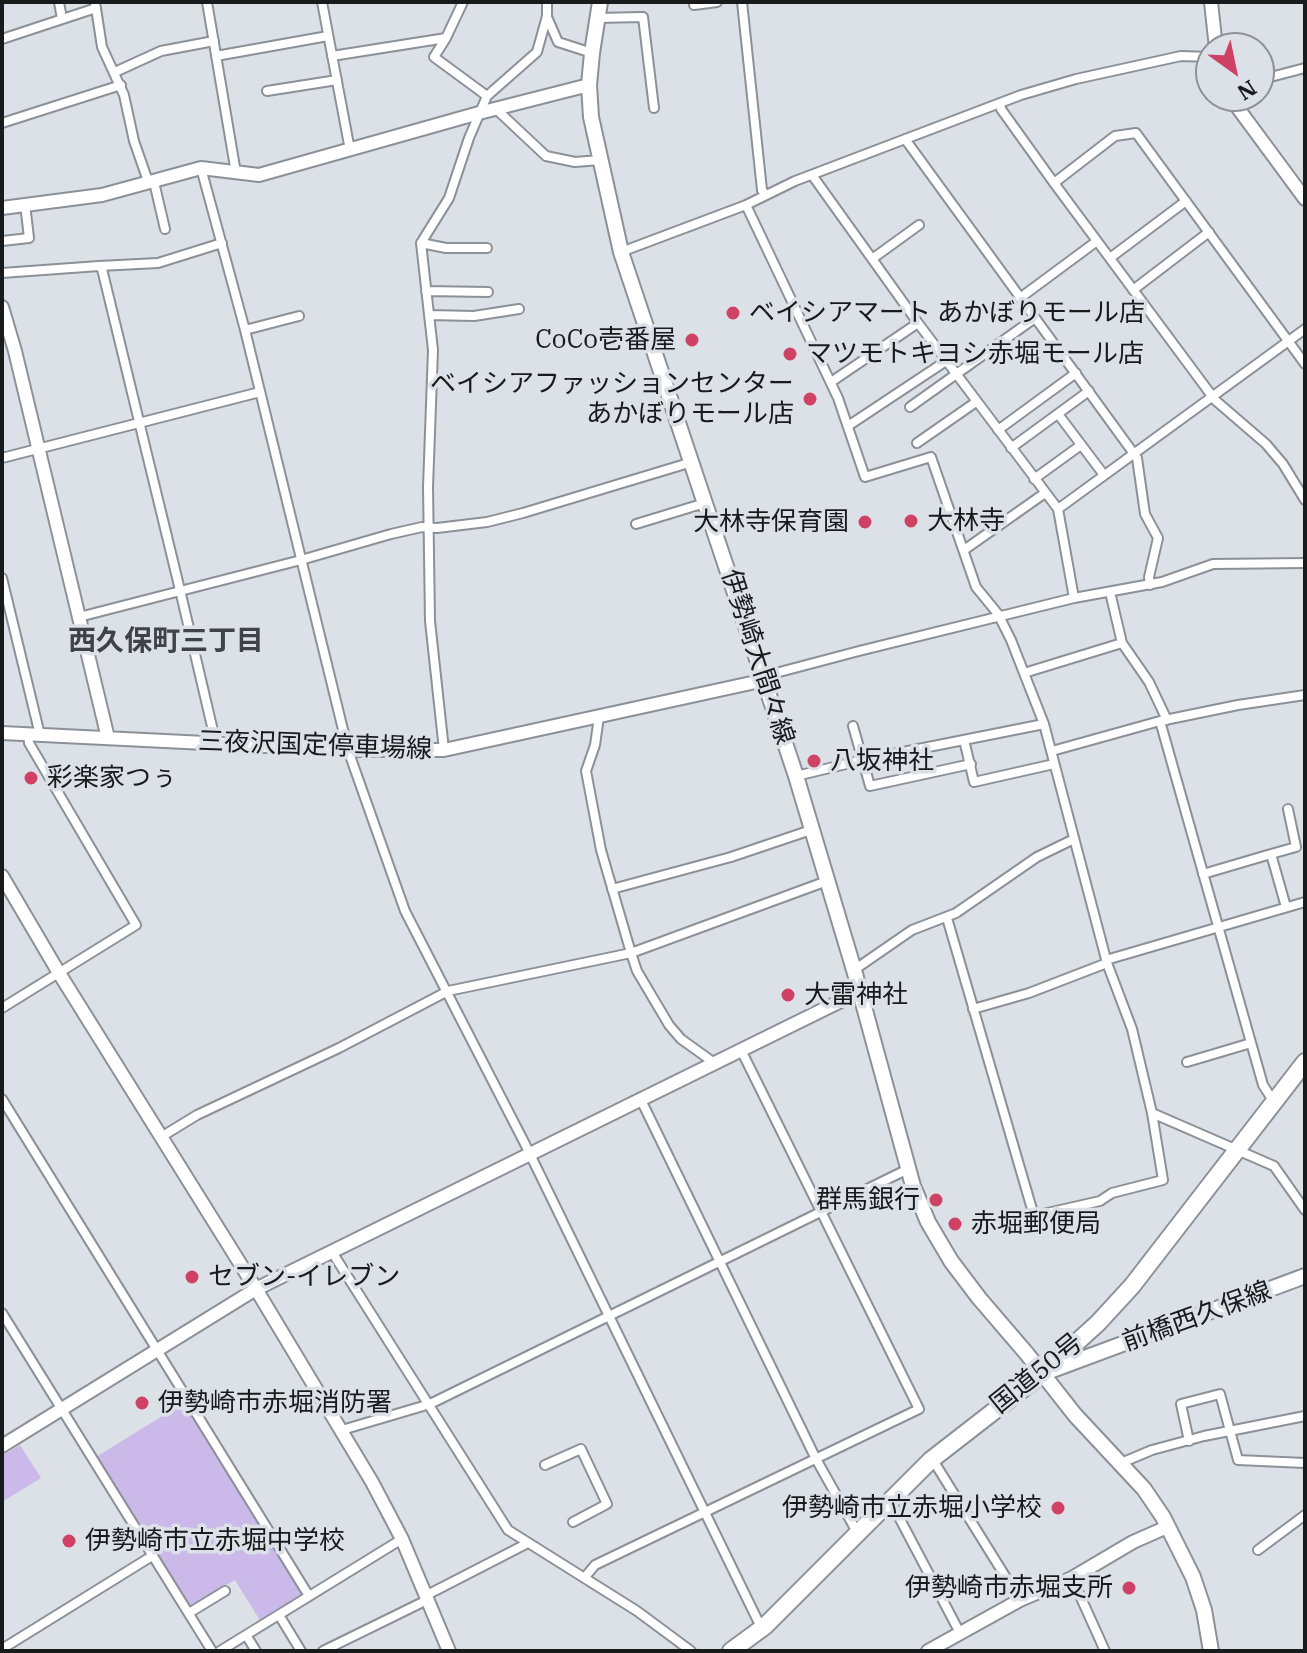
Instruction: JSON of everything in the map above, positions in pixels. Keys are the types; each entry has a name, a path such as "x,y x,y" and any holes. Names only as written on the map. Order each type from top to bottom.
{"highway":[{"name":"国道50号","path":"731,1651 765,1626 947,1446 1043,1373 1116,1305 1305,1062"}],"main road":[{"name":"伊勢崎大間々線","path":"600,2 589,85 591,117 621,252 796,776 854,970 908,1169 928,1222 951,1261 1075,1415 1144,1489 1163,1517 1193,1577 1204,1610 1211,1651"},
{"name":"前橋西久保線","path":"1043,1373 1277,1289 1305,1276"}],"street":[{"path":"59,2 62,19"},
{"path":"207,2 236,174"},
{"path":"322,2 350,150"},
{"path":"463,2 434,57 487,96"},
{"path":"444,750 431,646 428,439 433,350 421,243 449,198 487,96 537,52 547,16 547,2"},
{"path":"694,5 717,2"},
{"path":"742,2 762,190 765,194"},
{"path":"1211,2 1214,32"},
{"path":"2,39 95,5 102,47 121,85 134,141 165,229"},
{"path":"547,16 558,42 592,53"},
{"path":"597,18 643,17 654,108"},
{"path":"216,56 328,36"},
{"path":"332,56 446,38"},
{"path":"115,72 166,50 214,41"},
{"path":"621,252 1000,103 1076,79 1181,56 1195,56"},
{"path":"1275,76 1305,68"},
{"path":"267,91 337,80"},
{"path":"2,123 121,85"},
{"path":"2,208 102,195 201,168 259,175 589,85"},
{"path":"1000,103 1001,109 1054,183 1212,396 1266,444 1283,464 1305,500"},
{"path":"496,108 546,156 575,162 600,160"},
{"path":"1241,112 1305,199"},
{"path":"1054,183 1115,136 1132,132 1305,364"},
{"path":"905,139 1134,453 1145,514 1158,538 1150,585"},
{"path":"201,168 245,330 348,750 405,911 529,1153 758,1621 765,1626"},
{"path":"812,175 976,402 1058,509 1074,598"},
{"path":"1110,258 1186,201"},
{"path":"2,241 29,238 25,204"},
{"path":"746,205 831,382 865,477 931,457 976,587 1000,618 1024,673 1052,751 1106,961 1132,1029 1152,1113 1163,1180 1112,1193 1100,1201 1034,1216 947,918"},
{"path":"872,259 919,225"},
{"path":"1133,290 1209,232"},
{"path":"1020,298 1097,241"},
{"path":"2,273 158,263 222,243"},
{"path":"421,243 446,248 487,248"},
{"path":"99,266 180,590 214,743"},
{"path":"426,291 488,292"},
{"path":"2,307 7,341 38,449 108,738"},
{"path":"429,315 474,316 519,309"},
{"path":"245,330 299,316"},
{"path":"910,407 1035,318"},
{"path":"831,382 918,323"},
{"path":"1058,509 1305,329"},
{"path":"848,426 946,361"},
{"path":"998,430 1076,373"},
{"path":"1011,448 1089,391"},
{"path":"2,458 260,392"},
{"path":"917,443 976,402"},
{"path":"1058,414 1104,475"},
{"path":"1034,479 1081,445"},
{"path":"79,617 391,534 487,522 692,462"},
{"path":"964,550 1045,493"},
{"path":"636,524 705,503"},
{"path":"765,680 772,674 802,666 1074,598 1150,585 1225,562 1305,563"},
{"path":"2,578 34,734 29,743 136,925 2,1008"},
{"path":"1110,592 1122,643 1149,682 1163,721 1263,1085 1274,1102"},
{"path":"1024,673 1122,643"},
{"name":"三夜沢国定停車場線","path":"2,733 348,750 444,750 765,680"},
{"path":"1052,751 1163,721 1305,695"},
{"path":"599,717 595,745 586,771 601,850 631,953 637,971 669,1025 681,1039 713,1062"},
{"path":"796,776 1044,724"},
{"path":"853,726 870,786 971,764"},
{"path":"964,740 974,782 1054,764"},
{"path":"1203,874 1296,847 1288,809"},
{"path":"612,889 731,857 811,830"},
{"path":"854,970 912,930 972,905 1037,857 1074,839"},
{"path":"1271,854 1286,907"},
{"path":"2,876 342,1430 402,1539 449,1651"},
{"path":"161,1137 197,1115 339,1048 448,991 631,953 827,881"},
{"path":"973,1009 1029,993 1106,961 1305,902"},
{"path":"2,1446 256,1289 859,992"},
{"path":"1187,1062 1251,1043"},
{"path":"585,1577 595,1565 919,1409 741,1050"},
{"path":"640,1098 816,1459 857,1532"},
{"path":"2,1099 309,1596"},
{"path":"1152,1113 1274,1166 1305,1210"},
{"path":"342,1430 430,1404 908,1169"},
{"path":"332,1252 508,1530 637,1611 691,1651"},
{"path":"2,1313 212,1651"},
{"path":"1189,1441 1181,1404 1220,1394 1238,1460 1305,1463"},
{"path":"1121,1463 1152,1450 1305,1416"},
{"path":"545,1465 581,1449 607,1504 573,1522"},
{"path":"936,1465 1020,1600"},
{"path":"892,1504 960,1633"},
{"path":"1258,1550 1305,1515"},
{"path":"928,1651 1020,1600 1072,1578 1133,1542 1167,1527"},
{"path":"220,1651 402,1539"},
{"path":"323,1651 528,1543"},
{"path":"2,1649 152,1556"},
{"path":"1072,1578 1105,1651"},
{"path":"189,1613 225,1591"},
{"path":"279,1615 301,1651"},
{"path":"246,1635 256,1651"}],"shaded area":[{"path":"185,1402 302,1592 299,1599 261,1622 235,1580 189,1606 96,1457"},
{"path":"20,1445 41,1478 2,1502 2,1456"}],"place":[{"name":"ベイシアマート あかぼりモール店","path":"733,313"},
{"name":"CoCo壱番屋","path":"692,340"},
{"name":"マツモトキヨシ赤堀モール店","path":"790,354"},
{"name":"ベイシアファッションセンター あかぼりモール店","path":"810,399"},
{"name":"大林寺","path":"911,521"},
{"name":"大林寺保育園","path":"865,522"},
{"name":"八坂神社","path":"814,761"},
{"name":"彩楽家つぅ","path":"31,778"},
{"name":"大雷神社","path":"788,995"},
{"name":"群馬銀行","path":"936,1200"},
{"name":"赤堀郵便局","path":"955,1224"},
{"name":"セブン-イレブン","path":"192,1277"},
{"name":"伊勢崎市赤堀消防署","path":"142,1403"},
{"name":"伊勢崎市立赤堀小学校","path":"1058,1508"},
{"name":"伊勢崎市立赤堀中学校","path":"69,1541"},
{"name":"伊勢崎市赤堀支所","path":"1129,1588"}],"district":[{"name":"西久保町三丁目","path":"166,642"}]}
